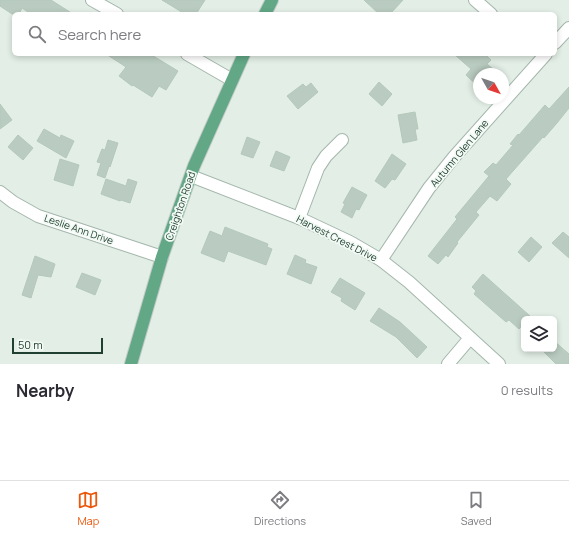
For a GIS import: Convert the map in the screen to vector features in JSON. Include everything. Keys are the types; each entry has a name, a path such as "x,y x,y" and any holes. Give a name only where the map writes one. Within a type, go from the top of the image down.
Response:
{"main road":[{"path":"266,12 272,0"},
{"name":"Creighton Road","path":"131,364 162,257 191,176 243,56"}],"street":[{"path":"92,0 113,12"},
{"path":"475,0 489,12"},
{"path":"557,41 569,28"},
{"path":"190,56 232,80"},
{"name":"Autumn Glen Lane","path":"381,260 429,188 541,56"},
{"path":"299,218 318,168 326,156 342,140"},
{"name":"Harvest Crest Drive","path":"191,176 299,218 350,242 381,260 409,282 499,364"},
{"name":"Leslie Ann Drive","path":"0,192 13,202 38,216 162,257"},
{"path":"448,364 470,338"}],"building":[{"path":"0,0 51,0 70,12 28,12 22,8 20,12 12,12 12,14 0,6"},
{"path":"162,0 205,0 197,12 182,12"},
{"path":"364,0 403,0 392,12 377,12"},
{"path":"109,56 153,56 178,71 166,90 159,86 152,97 133,85 132,86 119,76 126,67"},
{"path":"456,56 487,56 491,60 487,64 492,68 473,68 473,81 466,75 471,69"},
{"path":"379,82 392,94 382,106 369,94"},
{"path":"311,83 318,92 298,109 287,96 303,84 306,87"},
{"path":"569,87 569,108 544,138 543,137 506,179 511,184 497,201 490,196 476,212 479,215 457,242 458,243 448,257 446,255 438,264 428,256 457,219 455,217 489,176 484,172 493,163 496,165 513,145 510,144 518,134 519,135 545,105 549,109"},
{"path":"0,104 12,120 0,129"},
{"path":"415,112 418,129 415,129 417,140 403,143 398,115"},
{"path":"44,129 60,138 61,135 74,141 66,158 37,141"},
{"path":"18,135 33,148 23,160 8,147"},
{"path":"247,137 260,142 253,158 241,154"},
{"path":"108,140 118,143 105,178 97,175 101,163 97,162 102,149 105,150"},
{"path":"276,151 290,157 284,171 270,166"},
{"path":"392,154 406,164 395,180 392,179 385,188 375,181"},
{"path":"60,159 79,165 73,186 54,180"},
{"path":"106,179 126,186 128,179 137,182 130,203 101,194"},
{"path":"352,187 367,195 359,210 356,209 352,218 341,212 345,204 343,203"},
{"path":"225,227 268,244 267,247 272,249 266,265 228,251 224,262 201,253 210,231 222,236"},
{"path":"563,232 569,237 569,258 552,243"},
{"path":"531,237 542,247 529,262 518,252"},
{"path":"295,255 306,260 305,263 317,267 311,284 287,274"},
{"path":"35,256 55,264 51,277 38,275 31,298 22,295"},
{"path":"82,273 101,280 95,295 76,287"},
{"path":"483,274 530,316 521,316 521,327 519,329 509,320 506,322 474,294 476,291 472,287"},
{"path":"340,278 365,293 355,310 341,301 342,298 331,292"},
{"path":"379,308 400,322 427,347 417,358 396,337 370,321"},
{"path":"557,344 569,354 569,364 556,364 544,352 557,352"}]}
